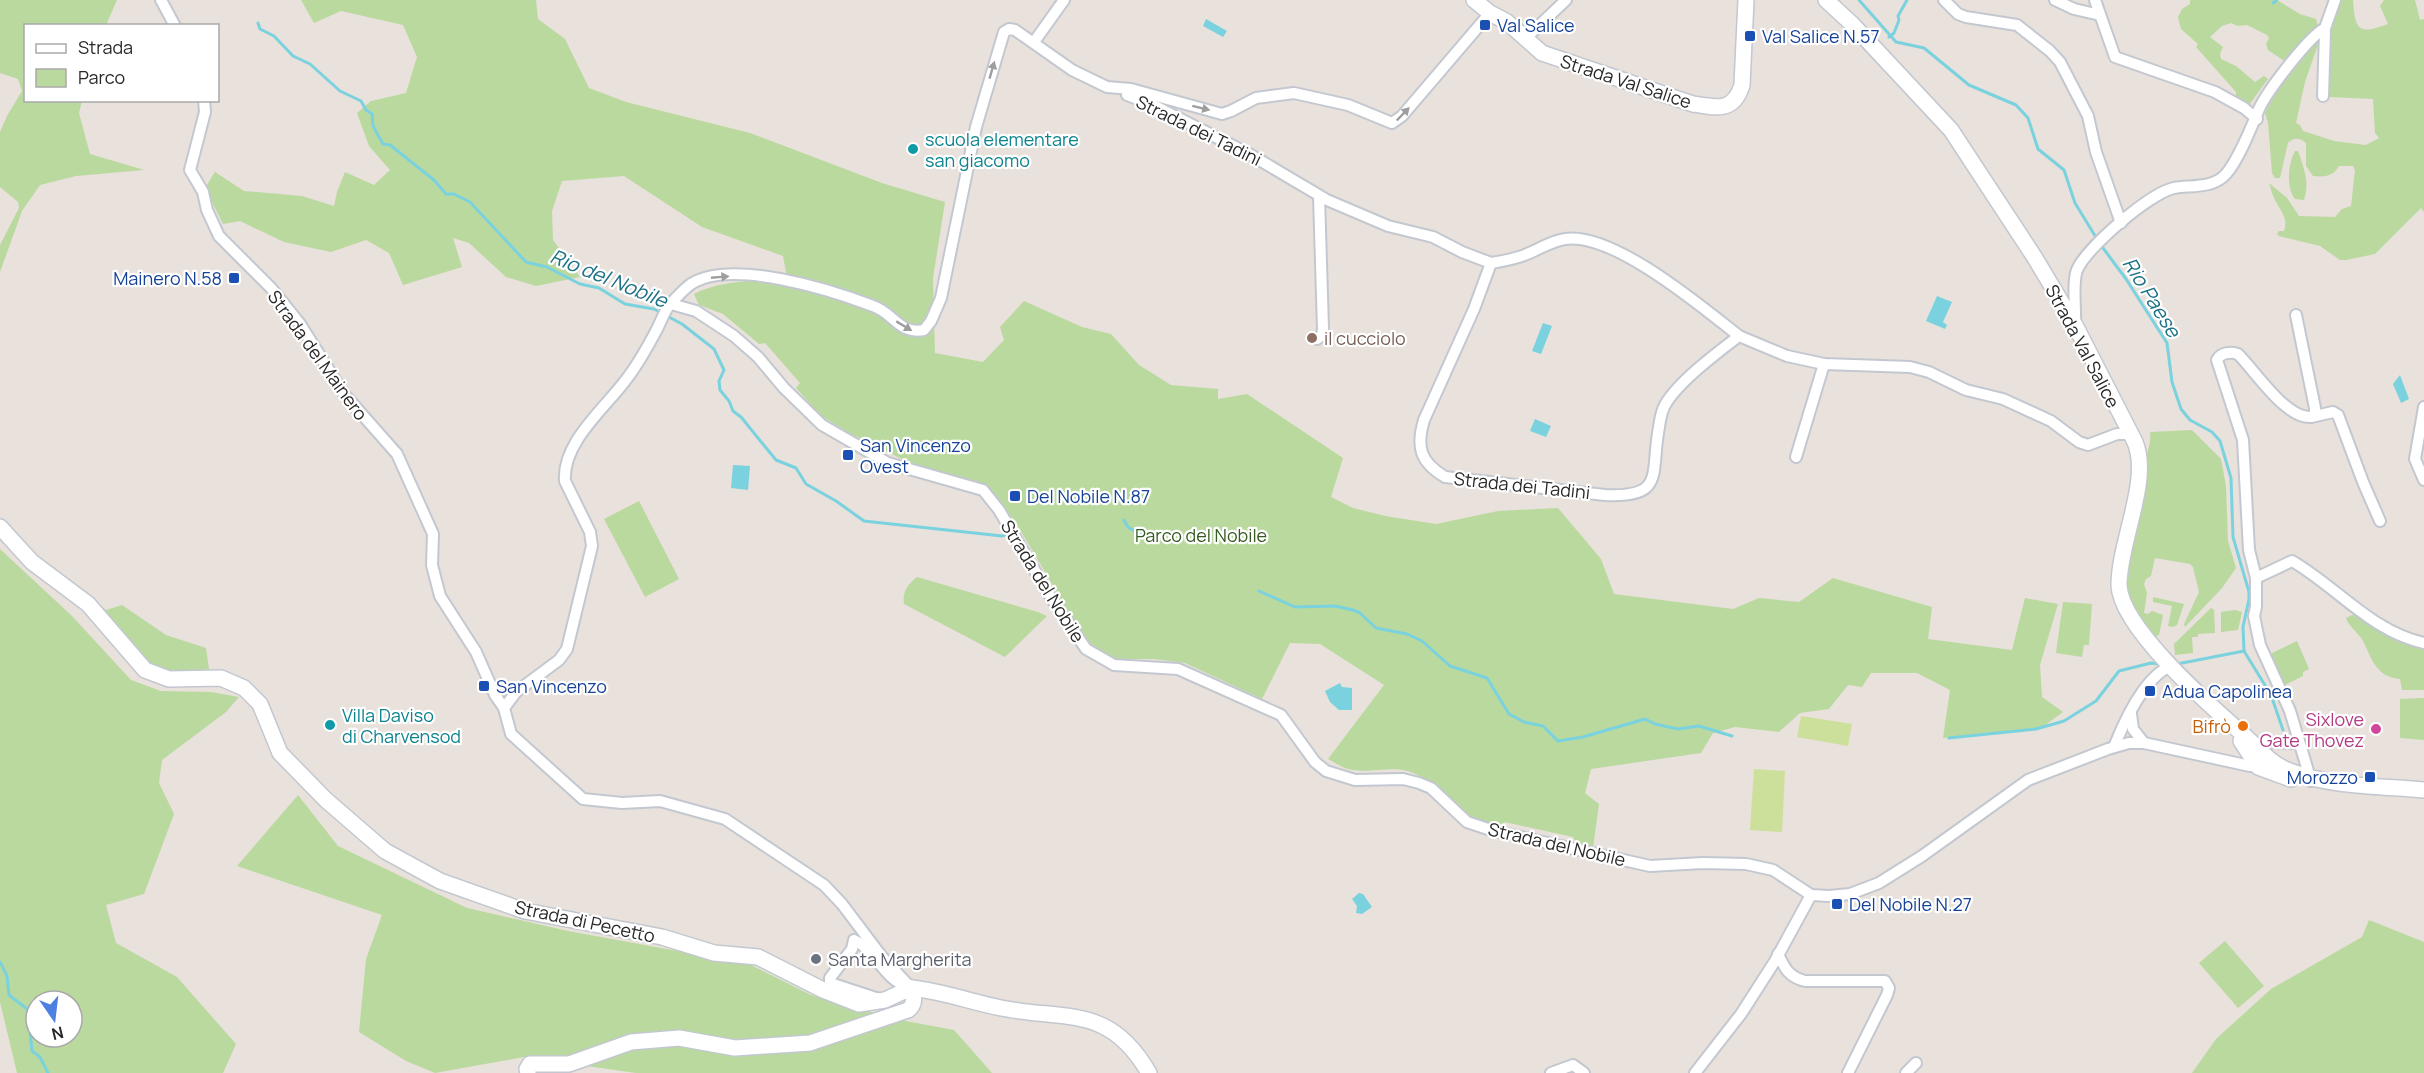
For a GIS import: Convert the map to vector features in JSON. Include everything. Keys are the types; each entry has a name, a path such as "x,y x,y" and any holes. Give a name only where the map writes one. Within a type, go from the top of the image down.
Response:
{"street":[{"path":"161,0 174,24"},
{"path":"1034,42 1064,0"},
{"name":"Strada Val Salice","path":"1474,0 1490,13 1507,22 1542,53 1693,105 1711,107 1727,106 1738,98 1742,85 1746,0"},
{"path":"1525,39 1566,0"},
{"path":"1944,0 1958,14 1966,17 2017,25 2050,51 2060,62 2088,116 2096,152 2121,223"},
{"path":"2055,0 2074,9 2100,15"},
{"path":"2095,0 2115,57 2215,92 2244,108 2257,119"},
{"path":"2323,96 2324,31 2335,0"},
{"name":"Strada Val Salice","path":"1828,1 1950,130 2029,248 2075,325 2130,434 2139,453 2140,463 2121,560 2119,588 2124,604 2135,622 2169,664 2266,764 2283,768 2311,780"},
{"path":"504,708 516,692 559,660 567,650 592,546 590,532 565,481 564,473 568,459 585,428 624,382 645,352 666,311 692,283 713,277 752,275 774,277 843,295 878,308 907,330 914,332 924,330 931,321 941,298 976,127 1004,32 1009,29 1015,30 1072,70 1107,87 1131,89 1222,114 1256,98 1294,93 1348,105 1392,123 1402,116 1490,13"},
{"path":"2075,325 2077,270 2087,253 2121,223 2167,190 2203,185 2226,174 2257,119 2259,109 2277,82 2319,31 2324,31"},
{"name":"Strada dei Tadini","path":"1107,87 1151,104 1251,155 1319,196 1388,226 1433,237 1462,252 1491,263 1420,434 1420,447 1424,459 1431,469 1445,477 1605,495 1624,496 1645,490 1653,482 1658,432 1665,404 1717,352 1739,336"},
{"name":"Strada del Mainero","path":"204,102 205,112 190,170 203,192 207,210 219,236 279,297 300,324 344,394 397,454 434,534 432,565 440,596 476,652 495,695 504,708 512,734 583,799 622,803 660,801 725,819 824,885 842,904 882,957 911,988"},
{"path":"1317,339 1322,335 1323,329 1319,196"},
{"path":"1491,263 1517,257 1564,238 1587,239 1639,263 1739,336 1787,356 1824,364 1910,367 1929,372 1966,390 2003,399 2051,421 2079,442 2088,445 2096,444 2117,434 2130,434"},
{"name":"Strada del Nobile","path":"666,311 696,311 734,336 758,357 784,388 822,425 888,463 982,490 999,510 1070,628 1086,649 1114,665 1178,669 1281,715 1315,762 1326,771 1355,780 1403,779 1419,783 1431,788 1467,822 1494,831 1650,866 1702,863 1746,864 1773,870 1811,895"},
{"path":"2296,315 2315,408 2311,417"},
{"path":"2311,780 2290,711 2260,645 2254,616 2256,579 2249,550 2242,440 2218,357 2231,352 2238,354 2287,409 2298,416 2311,417 2333,412 2338,415 2380,520"},
{"path":"1796,457 1824,364"},
{"path":"2424,406 2415,459 2424,480"},
{"name":"Strada di Pecetto","path":"0,527 32,562 88,604 146,670 169,680 221,678 244,688 260,704 280,753 326,800 385,851 440,880 525,911 662,936 714,953 758,957 823,990 859,1004 885,1000 911,988"},
{"path":"2256,579 2292,561 2374,622 2424,643"},
{"path":"2114,747 2132,710 2149,684 2169,664"},
{"path":"2132,710 2130,721 2133,729 2144,742"},
{"name":"Strada Val Salice","path":"2229,724 2255,747 2266,764"},
{"path":"1695,1073 1741,1014 1811,895 1850,894 1879,883 1922,856 2028,780 2114,747 2144,742 2266,764"},
{"path":"2255,747 2263,742 2299,743"},
{"path":"2311,780 2424,790"},
{"path":"2311,780 2424,798"},
{"path":"885,1000 830,982 830,978 852,949 854,940 862,944 897,983 911,988 929,990 1000,1008 1069,1015 1086,1019 1117,1034 1138,1056 1149,1073"},
{"path":"1778,954 1786,971 1794,979 1885,981 1889,988 1887,995 1848,1073"},
{"path":"528,1073 527,1069 530,1064 569,1064 631,1042 678,1038 735,1048 810,1043 908,1010 914,999 911,988"},
{"path":"1906,1073 1916,1063"},
{"path":"1551,1073 1574,1065 1584,1073"}],"green space":[{"path":"0,0 117,0 106,24 24,24 24,102 82,102 79,113 90,154 144,170 76,176 40,185 22,211 0,272 0,245 19,208 18,202 0,187 0,132 22,91 18,79 0,73"},
{"name":"Parco del Nobile","path":"301,0 536,0 538,19 565,39 589,88 626,102 750,133 882,183 945,202 933,278 935,353 983,362 1004,340 1000,327 1024,301 1082,327 1111,334 1139,365 1171,385 1218,389 1218,399 1247,394 1343,458 1331,497 1353,508 1436,524 1498,511 1558,508 1601,559 1614,594 1733,609 1759,598 1799,602 1833,578 1932,607 1928,639 2012,650 2025,598 2058,604 2040,665 2042,697 2063,712 2041,728 1943,738 1950,690 1917,673 1871,673 1862,687 1848,685 1829,709 1800,713 1779,732 1735,727 1713,733 1701,753 1591,769 1585,793 1599,804 1593,848 1577,845 1573,837 1504,822 1501,827 1480,820 1459,809 1425,779 1408,771 1393,769 1363,771 1345,768 1328,759 1384,685 1320,644 1290,643 1262,699 1185,663 1154,659 1113,659 1098,651 1082,635 1019,528 999,499 982,483 912,464 849,433 820,415 796,388 800,383 765,343 759,344 723,314 699,305 694,294 727,283 753,281 788,283 783,256 702,227 624,176 562,181 552,211 553,240 580,277 536,286 506,277 469,243 453,238 462,267 403,285 389,253 366,240 331,252 284,242 240,221 223,224 205,188 215,172 244,191 302,196 334,206 345,172 374,185 390,170 369,146 357,113 371,101 406,93 417,57 403,25 341,11 314,23"},
{"path":"2190,0 2277,0 2300,14 2316,19 2318,26 2286,62 2268,50 2267,35 2247,25 2238,26 2231,23 2222,26 2210,37 2223,47 2220,54 2221,59 2236,66 2255,82 2264,76 2268,79 2249,105 2236,97 2236,92 2196,47 2198,44 2181,29 2178,17 2182,9 2190,4"},
{"path":"2338,0 2353,0 2355,18 2360,28 2371,29 2388,24 2380,6 2384,0 2415,0 2420,20 2424,19 2424,212 2421,208 2375,254 2346,260 2340,260 2320,246 2277,234 2279,231 2284,231 2285,221 2269,183 2287,198 2299,216 2335,217 2342,209 2351,206 2355,170 2353,166 2339,166 2328,176 2313,176 2306,166 2306,143 2295,139 2288,143 2280,178 2275,178 2272,173 2268,123 2265,113 2283,79 2316,39 2320,39 2305,82 2296,123 2303,131 2334,141 2366,145 2379,138 2375,133 2373,99 2330,97 2327,93 2325,44"},
{"path":"2295,151 2298,151 2306,176 2304,200 2295,199 2290,188 2290,169"},
{"path":"2192,430 2221,459 2226,486 2228,541 2236,568 2222,588 2185,627 2184,624 2199,592 2193,567 2190,564 2155,558 2151,576 2144,584 2147,593 2144,613 2148,614 2152,611 2163,615 2159,635 2154,637 2135,611 2127,594 2125,582 2130,533 2150,432"},
{"path":"639,501 679,579 645,597 604,519"},
{"path":"0,549 72,616 131,680 161,691 211,692 239,697 226,712 162,760 159,783 174,814 144,894 106,905 116,943 177,977 236,1044 223,1073 17,1073 0,1002"},
{"path":"36,559 106,610 122,605 166,635 206,648 209,669 170,673 149,666"},
{"path":"917,577 1047,616 1005,657 904,604 906,589"},
{"path":"2153,597 2184,604 2177,625 2168,626 2172,606 2153,602"},
{"path":"2063,602 2092,604 2089,645 2084,645 2082,657 2056,653"},
{"path":"2211,608 2214,610 2215,633 2198,634 2198,637 2192,637 2193,653 2175,655 2174,644"},
{"path":"2235,610 2242,612 2238,630 2221,632 2221,612"},
{"path":"2358,612 2424,646 2424,690 2402,690 2400,679 2392,678 2380,671 2363,641 2346,618"},
{"path":"2297,641 2309,669 2303,672 2303,676 2283,686 2268,655"},
{"path":"2424,698 2424,740 2400,738 2400,699"},
{"path":"1801,716 1852,724 1848,746 1797,737"},
{"path":"1754,769 1785,771 1782,832 1750,830"},
{"path":"298,795 338,846 467,908 568,931 749,964 811,995 900,1020 954,1030 992,1073 636,1073 524,1057 435,1073 406,1061 359,1032 366,959 382,915 237,866"},
{"path":"2369,920 2424,942 2424,1073 2192,1073 2216,1039 2271,989 2362,937"},
{"path":"2225,941 2264,986 2238,1008 2199,963"}],"water":[{"path":"1206,19 1227,31 1223,37 1203,26"},
{"path":"1937,296 1952,302 1943,322 1947,325 1945,329 1926,321"},
{"path":"1543,323 1552,326 1541,354 1532,351"},
{"path":"2400,375 2409,399 2401,403 2393,384"},
{"path":"1535,419 1551,426 1546,437 1530,431"},
{"path":"733,465 750,466 748,490 731,488"},
{"path":"1340,683 1342,687 1352,688 1352,710 1339,710 1330,702 1325,691"},
{"path":"1359,893 1363,894 1372,907 1362,914 1356,913 1357,906 1352,899"}],"waterway":[{"name":"Rio Paese","path":"1859,0 1896,42 1924,48 1969,85 2016,105 2028,118 2038,149 2064,170 2075,203 2097,239"},
{"path":"1889,37 1894,33 1899,20 1898,16 1907,0"},
{"path":"2273,3 2277,0"},
{"name":"Rio del Nobile","path":"258,23 260,29 274,36 293,56 310,64 340,91 361,101 366,110 372,114 373,126 383,144 390,145 434,180 446,194 454,194 470,202 526,262 547,267 580,284 599,288 625,304 654,309 682,324 714,349 724,370 719,381 720,390 729,401 733,411 741,417 776,460 796,468 806,484 836,501 864,521 1002,536 1017,531"},
{"name":"Rio Paese","path":"2100,244 2126,279 2167,343 2172,382 2181,409 2190,420 2212,432 2220,441 2231,478 2233,537 2249,592 2243,627 2244,651 2271,695 2283,730"},
{"name":"Rio del Nobile","path":"1124,520 1128,527 1149,540"},
{"name":"Rio del Nobile","path":"1259,591 1295,607 1335,606 1353,610 1360,613 1376,628 1407,634 1422,641 1450,666 1487,678 1509,714 1524,722 1543,726 1558,741 1583,737 1645,719 1655,724 1678,729 1699,726 1732,736"},
{"name":"Rio del Nobile","path":"2177,664 2244,651"},
{"name":"Rio del Nobile","path":"1949,738 2036,729 2064,721 2096,701 2119,671 2151,663 2161,664"},
{"path":"0,962 7,976 9,995 31,1012 29,1022 32,1051 40,1057 48,1073"}],"place":[{"name":"Val Salice","path":"1485,25"},
{"name":"Val Salice N.57","path":"1750,36"},
{"name":"scuola elementare san giacomo","path":"913,149"},
{"name":"Mainero N.58","path":"234,278"},
{"name":"il cucciolo","path":"1312,338"},
{"name":"San Vincenzo Ovest","path":"848,455"},
{"name":"Del Nobile N.87","path":"1015,496"},
{"name":"San Vincenzo","path":"484,686"},
{"name":"Adua Capolinea","path":"2150,691"},
{"name":"Villa Daviso di Charvensod","path":"330,725"},
{"name":"Bifrò","path":"2243,726"},
{"name":"Sixlove Gate Thovez","path":"2376,729"},
{"name":"Morozzo","path":"2370,777"},
{"name":"Del Nobile N.27","path":"1837,904"},
{"name":"Santa Margherita","path":"816,959"}]}
